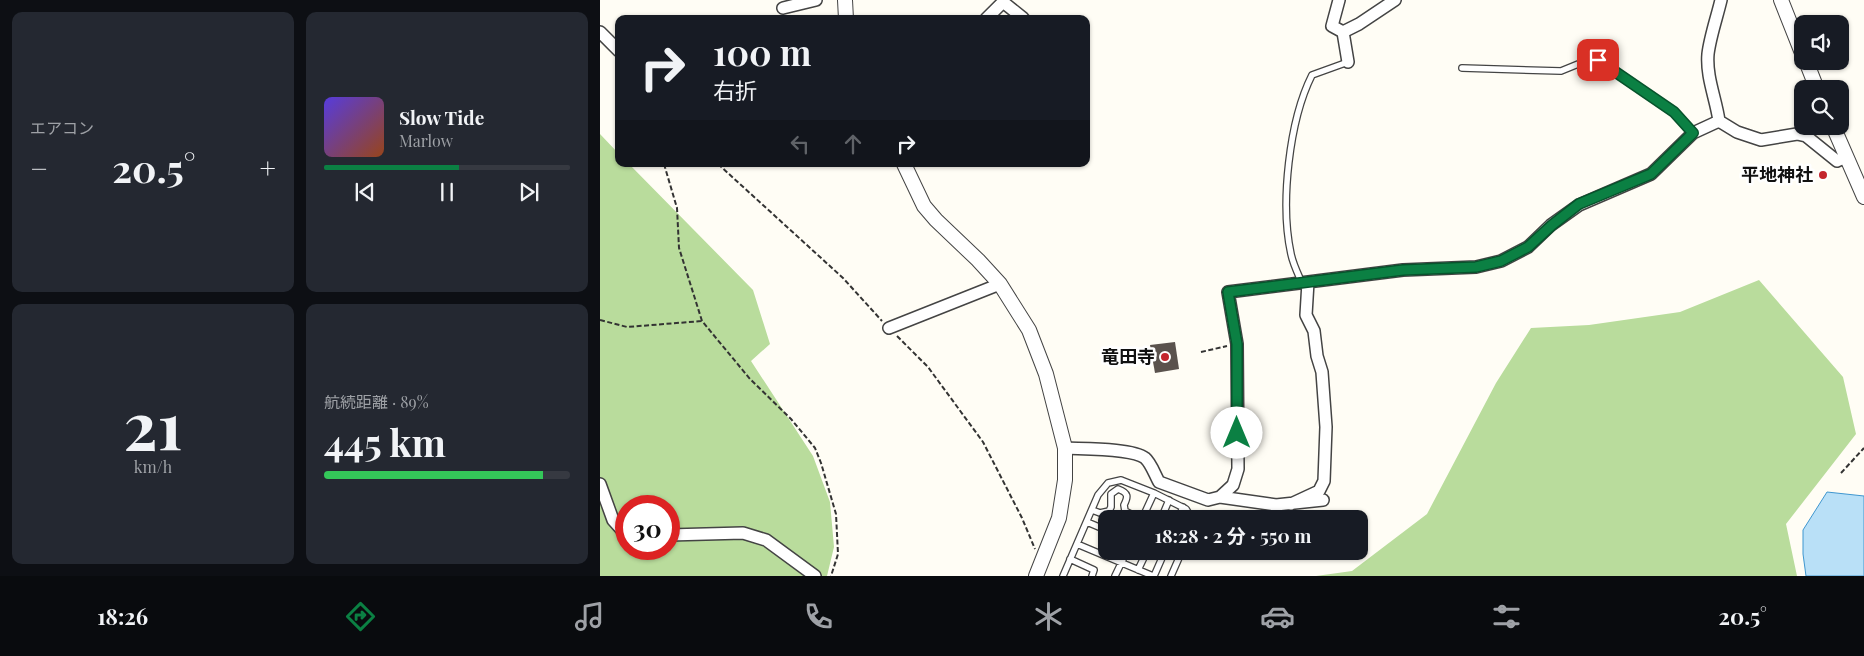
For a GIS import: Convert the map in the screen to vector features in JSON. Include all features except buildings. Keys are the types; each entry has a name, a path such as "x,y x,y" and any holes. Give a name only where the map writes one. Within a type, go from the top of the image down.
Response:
{"street":[{"path":"784,8 816,0"},
{"path":"844,0 846,15"},
{"path":"1339,0 1332,26 1343,32"},
{"path":"1343,32 1395,0"},
{"path":"1721,0 1708,55 1711,89 1719,121 1737,132 1761,140 1797,134 1806,136 1837,161 1846,157"},
{"path":"1781,0 1794,33"},
{"path":"990,15 1003,2 1019,15"},
{"path":"600,32 615,47"},
{"path":"1343,32 1348,62"},
{"path":"1220,498 1233,485 1238,469 1237,344 1228,292 1403,270 1476,267 1501,261 1528,247 1579,204 1651,174 1693,133 1719,121"},
{"path":"1837,135 1864,197"},
{"path":"905,167 924,206 1000,284 1029,330 1046,374 1065,448 1065,480 1059,518 1038,569"},
{"path":"1291,504 1319,491 1324,481 1326,427 1322,372 1316,356 1314,331 1306,316 1305,282"},
{"path":"889,328 1000,284"},
{"path":"1065,448 1137,454 1147,459 1156,487 1208,500 1220,498 1276,505 1323,500"},
{"path":"600,484 615,522"},
{"path":"680,535 743,533 766,540 815,576"}],"lane":[{"path":"1462,68 1561,71 1588,60 1598,60 1674,112 1693,133"},
{"path":"1305,282 1292,256 1288,231 1286,202 1293,142 1305,88 1312,75 1348,62"},
{"path":"1063,576 1103,487 1115,480 1156,487 1169,500 1187,510"},
{"path":"1146,510 1156,487"},
{"path":"1110,510 1111,494 1118,489 1124,491 1128,496 1124,505 1125,510"},
{"path":"1165,510 1169,500"},
{"path":"1092,510 1098,512"},
{"path":"1087,522 1098,527"},
{"path":"1077,544 1154,576 1161,560"},
{"path":"1070,559 1094,570 1092,576"},
{"path":"1115,576 1122,560"},
{"path":"1171,576 1178,560"}],"path":[{"path":"665,167 677,208 679,248 702,321 750,379 791,420 815,448 826,476 836,514 838,554 831,576"},
{"path":"721,167 843,278 928,367 983,442 1019,512 1038,569"},
{"path":"600,320 627,327 702,321"},
{"path":"1201,352 1232,345"},
{"path":"1841,473 1864,448"}],"green space":[{"path":"600,134 615,150 615,167 632,167 753,290 770,344 751,361 813,456 830,502 834,547 827,576 600,576"},
{"path":"1759,280 1843,377 1856,434 1786,524 1797,576 1316,576 1352,571 1427,514 1496,383 1531,328 1589,325 1680,312"}],"water":[{"path":"1827,492 1864,496 1864,576 1806,576 1803,554 1803,530"}],"place":[{"name":"平地神社","path":"1823,175"},
{"name":"竜田寺","path":"1165,357"}],"route":[{"path":"1237,433 1237,344 1228,292 1403,270 1476,267 1501,261 1528,247 1579,204 1651,174 1693,133 1674,112 1598,60"}]}
